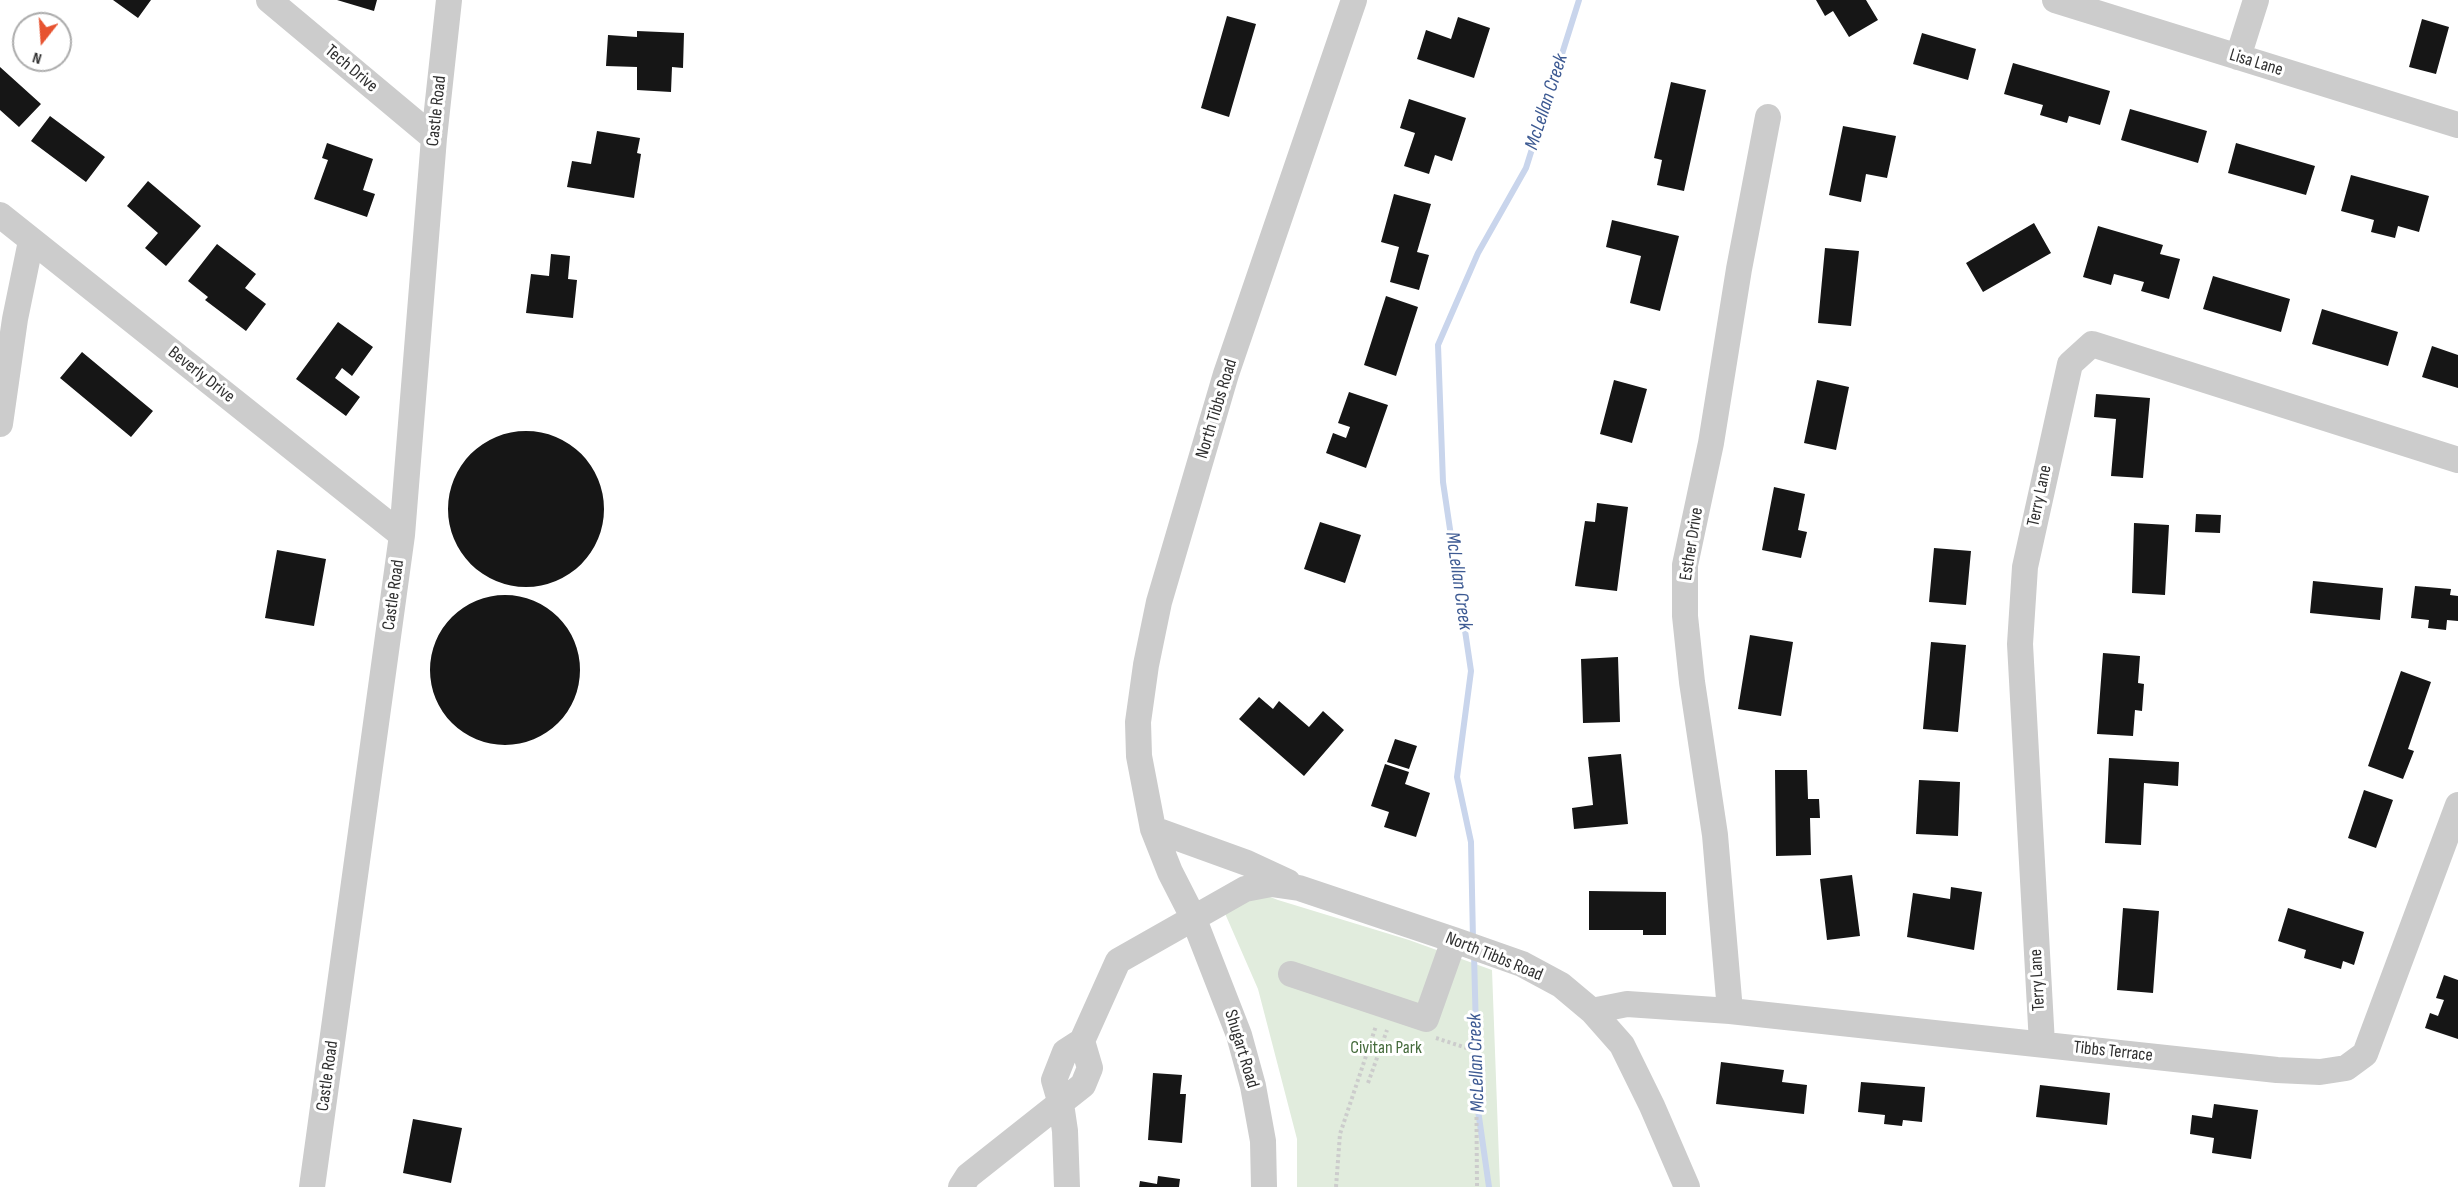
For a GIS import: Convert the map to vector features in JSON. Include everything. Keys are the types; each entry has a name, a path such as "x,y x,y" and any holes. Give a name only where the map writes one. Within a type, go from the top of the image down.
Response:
{"street":[{"name":"Tech Drive","path":"269,0 434,138"},
{"name":"Castle Road","path":"312,1187 402,535 434,138 448,0"},
{"name":"North Tibbs Road","path":"1299,888 1271,884 1245,890 1193,917 1170,872 1153,829 1139,756 1138,722 1146,665 1159,602 1226,374 1354,0"},
{"name":"Lisa Lane","path":"2055,0 2458,125"},
{"path":"2238,57 2256,0"},
{"name":"Esther Drive","path":"1730,1011 1715,835 1686,627 1685,565 1711,442 1739,268 1768,117"},
{"name":"Beverly Drive","path":"0,215 402,535"},
{"path":"0,424 15,319 31,241"},
{"name":"Terry Lane","path":"2042,1044 2020,644 2025,567 2070,364 2092,344 2458,460"},
{"name":"Tibbs Terrace","path":"1592,1011 1627,1004 1730,1011 2277,1070 2320,1072 2346,1068 2365,1054 2458,805"},
{"name":"North Tibbs Road","path":"1153,829 1246,863 1299,888 1522,964 1561,985 1592,1011 1622,1045 1652,1106 1687,1187"},
{"path":"1067,1187 1065,1131 1054,1080 1065,1052 1082,1041 1118,961 1193,917"},
{"name":"Shugart Road","path":"1193,917 1239,1035 1253,1086 1263,1141 1264,1187"},
{"path":"1290,974 1426,1019 1457,941"},
{"path":"961,1187 968,1176 1061,1104"}],"path":[{"path":"1336,1187 1340,1134 1377,1022"},
{"path":"1368,1083 1390,1023"},
{"path":"1433,1037 1476,1051 1477,1187"}],"green space":[{"name":"Civitan Park","path":"1231,882 1278,900 1409,940 1492,970 1500,1187 1297,1187 1297,1139 1258,989 1220,902"}],"building":[{"path":"113,0 151,0 138,18"},
{"path":"337,0 377,0 374,11"},
{"path":"1816,0 1866,0 1878,20 1849,37 1833,11 1825,16"},
{"path":"1227,16 1256,24 1229,117 1201,108"},
{"path":"1458,17 1490,28 1474,78 1417,59 1426,30 1451,39"},
{"path":"2422,19 2449,27 2436,74 2409,67"},
{"path":"637,31 684,33 683,68 672,67 671,92 637,90 637,67 606,66 608,35 637,37"},
{"path":"1922,33 1976,49 1968,80 1913,64"},
{"path":"2013,63 2110,91 2100,125 2069,116 2067,123 2040,115 2043,105 2004,94"},
{"path":"0,67 41,104 19,127 0,110"},
{"path":"1671,82 1706,90 1684,191 1657,185 1662,160 1654,158"},
{"path":"1409,99 1466,118 1452,161 1435,155 1429,174 1404,166 1415,133 1400,128"},
{"path":"2130,109 2207,131 2198,163 2121,140"},
{"path":"50,116 105,157 86,182 31,141"},
{"path":"1843,126 1896,136 1887,178 1866,174 1861,202 1829,195"},
{"path":"597,131 640,138 637,153 641,154 634,198 567,187 572,161 591,164"},
{"path":"327,143 373,159 363,190 375,194 367,217 314,199 328,160 322,158"},
{"path":"2236,143 2315,166 2306,195 2228,173"},
{"path":"2351,175 2429,196 2419,232 2398,226 2395,238 2371,232 2374,220 2341,211"},
{"path":"148,181 201,226 166,266 145,248 158,233 127,206"},
{"path":"1394,194 1431,204 1417,252 1429,255 1419,290 1390,282 1399,247 1381,242"},
{"path":"1612,220 1679,236 1660,311 1630,303 1641,256 1606,247"},
{"path":"2034,223 2051,253 1983,292 1966,263"},
{"path":"2098,226 2163,245 2160,254 2180,259 2169,299 2141,291 2144,282 2114,274 2111,285 2083,277"},
{"path":"217,244 256,274 245,288 266,304 246,331 205,300 208,297 188,281"},
{"path":"1825,248 1859,251 1851,326 1818,323"},
{"path":"551,254 570,256 568,279 577,280 573,318 526,313 531,274 549,276"},
{"path":"2213,276 2290,299 2281,332 2203,309"},
{"path":"1386,296 1418,307 1396,376 1364,365"},
{"path":"2322,309 2398,332 2388,366 2312,344"},
{"path":"338,322 373,347 352,376 342,368 335,378 360,397 346,416 296,379"},
{"path":"2432,346 2458,355 2458,388 2422,377"},
{"path":"82,352 153,411 131,437 60,378"},
{"path":"1614,380 1647,389 1632,443 1600,434"},
{"path":"1817,380 1849,387 1836,450 1804,443"},
{"path":"1349,392 1388,405 1366,468 1326,453 1333,433 1346,438 1350,427 1338,423"},
{"path":"2096,394 2150,398 2143,478 2111,476 2116,419 2094,417"},
{"path":"526,431 541,432 556,437 570,444 581,454 591,465 598,479 603,494 603,524 598,539 591,553 581,564 570,574 556,581 541,586 526,587 511,586 496,581 482,574 471,564 461,553 454,539 449,524 448,509 449,494 454,479 461,465 471,454 482,444 496,437 511,432"},
{"path":"1774,487 1805,494 1798,530 1807,532 1801,558 1762,550"},
{"path":"1597,503 1628,507 1617,591 1575,586 1585,521 1595,522"},
{"path":"2196,514 2221,515 2220,533 2195,532"},
{"path":"1320,522 1361,535 1345,583 1304,569"},
{"path":"2134,523 2169,525 2165,595 2132,593"},
{"path":"1934,548 1971,551 1966,605 1929,602"},
{"path":"277,550 326,559 314,626 265,618"},
{"path":"2313,581 2383,588 2380,620 2310,613"},
{"path":"2415,586 2451,589 2450,595 2458,596 2458,621 2447,620 2446,630 2428,628 2429,620 2411,618"},
{"path":"505,595 534,601 558,617 574,641 580,670 574,699 558,723 534,739 505,745 476,739 452,723 436,699 430,670 436,641 452,617 476,601"},
{"path":"1750,635 1793,642 1781,716 1738,709"},
{"path":"1931,642 1966,645 1958,732 1923,729"},
{"path":"2103,653 2140,656 2138,683 2144,684 2142,711 2135,710 2133,736 2097,734"},
{"path":"1618,657 1620,722 1583,723 1581,659"},
{"path":"2401,671 2431,682 2408,749 2414,751 2403,779 2368,766"},
{"path":"1259,697 1273,709 1279,701 1309,727 1323,711 1344,730 1304,776 1239,719"},
{"path":"1395,739 1417,746 1409,769 1387,762"},
{"path":"1621,754 1628,824 1574,829 1572,808 1593,805 1588,757"},
{"path":"2109,758 2179,762 2178,786 2144,783 2141,845 2105,843"},
{"path":"1385,764 1409,772 1405,784 1430,793 1416,837 1384,827 1389,812 1371,806"},
{"path":"1775,770 1807,770 1808,799 1819,799 1820,818 1810,818 1811,855 1776,856"},
{"path":"1919,780 1960,782 1958,836 1916,834"},
{"path":"2364,790 2393,800 2376,848 2348,838"},
{"path":"1852,875 1860,936 1827,940 1820,879"},
{"path":"1951,887 1982,892 1974,950 1907,937 1913,893 1950,899"},
{"path":"1589,891 1666,892 1666,935 1643,935 1643,930 1589,930"},
{"path":"2123,908 2159,911 2153,993 2117,990"},
{"path":"2288,908 2364,932 2354,965 2343,961 2341,969 2304,958 2306,950 2278,941"},
{"path":"2444,975 2458,980 2458,1039 2425,1028 2430,1013 2438,1016 2444,1000 2436,998"},
{"path":"1721,1062 1784,1070 1782,1082 1807,1085 1804,1114 1716,1104"},
{"path":"1153,1073 1182,1075 1180,1094 1186,1094 1182,1143 1148,1140"},
{"path":"1861,1082 1925,1087 1922,1122 1903,1120 1902,1126 1884,1124 1885,1115 1858,1112"},
{"path":"2040,1085 2110,1093 2107,1125 2036,1117"},
{"path":"2214,1104 2258,1110 2251,1159 2212,1153 2214,1138 2190,1134 2192,1115 2212,1118"},
{"path":"413,1119 462,1128 451,1183 403,1173"},
{"path":"1158,1176 1180,1179 1179,1187 1139,1187 1140,1181 1157,1184"}],"waterway":[{"name":"McLellan Creek","path":"1473,940 1471,842 1457,777 1471,671 1443,482 1438,345 1478,253 1526,168 1579,0"},
{"name":"McLellan Creek","path":"1474,954 1478,1110 1489,1187"}]}
